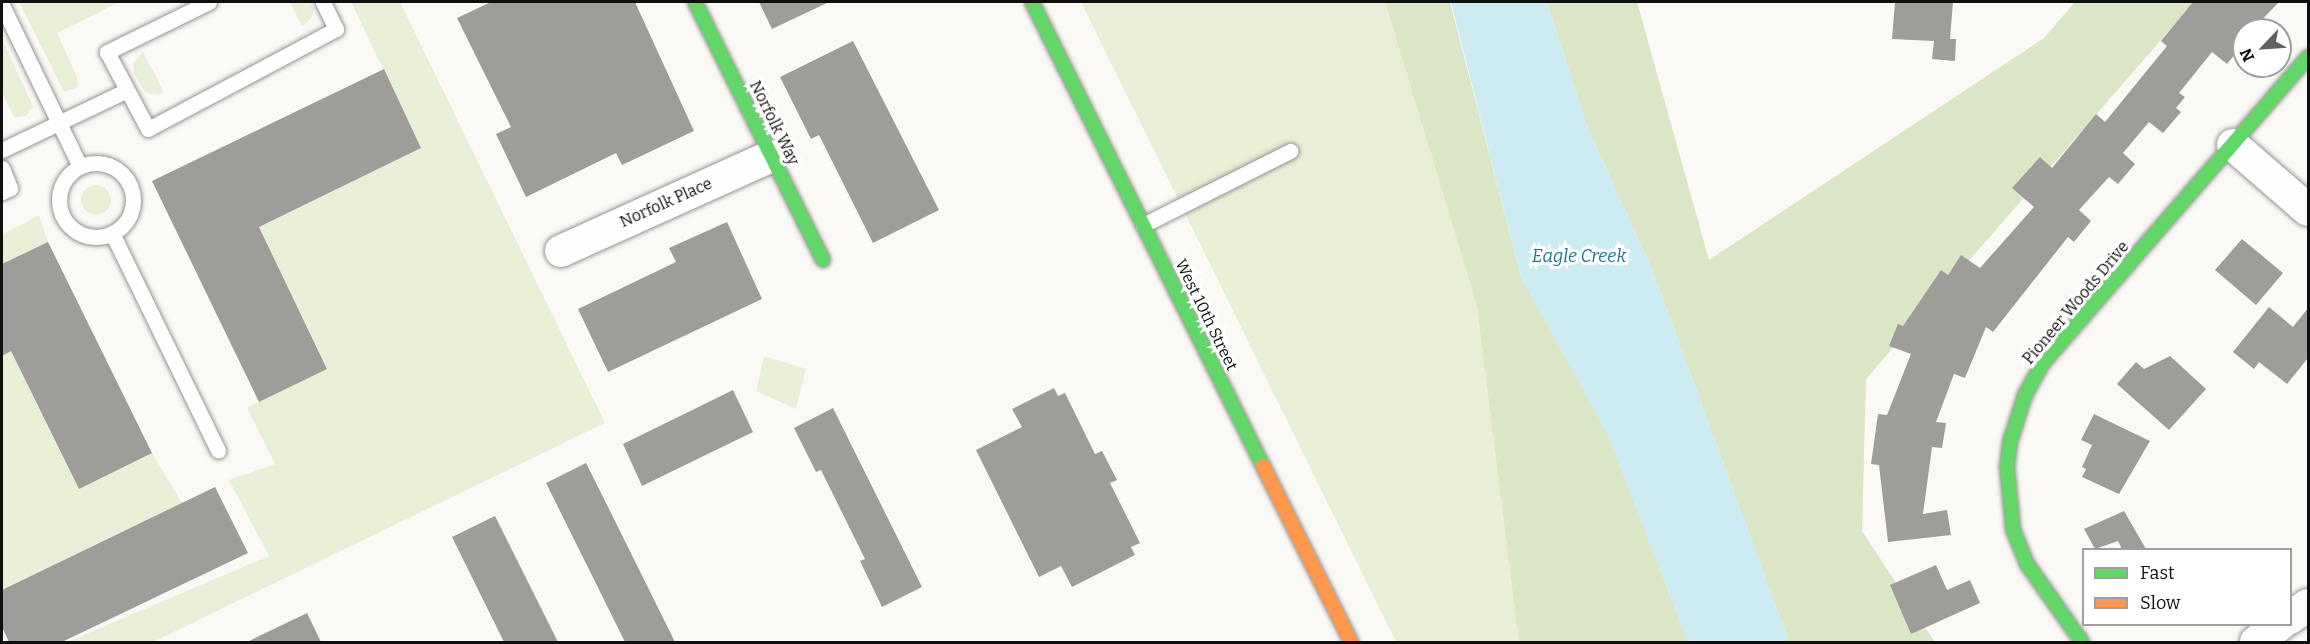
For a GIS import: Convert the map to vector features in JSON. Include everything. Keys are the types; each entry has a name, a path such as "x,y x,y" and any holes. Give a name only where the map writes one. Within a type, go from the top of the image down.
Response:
{"street":[{"name":"Norfolk Way","path":"695,2 823,260"},
{"name":"West 10th Street","path":"1032,2 1351,642"},
{"name":"Pioneer Woods Drive","path":"2082,642 2027,564 2013,529 2007,479 2017,418 2043,363 2308,57"},
{"path":"2233,145 2308,210"},
{"name":"Norfolk Place","path":"561,251 771,156"},
{"path":"2292,617 2308,605"},
{"path":"2256,642 2278,626"}],"lane":[{"path":"209,2 107,52 124,91 148,129 336,29 323,2"},
{"path":"2,5 80,166"},
{"path":"2,150 124,91"},
{"path":"1143,225 1290,151"},
{"path":"104,163 116,168 131,187 132,210 127,221 112,233 85,236 66,223 60,211 61,186 80,166 104,163"},
{"path":"2,168 10,188 2,192"},
{"path":"112,233 218,450"}],"green space":[{"path":"19,2 120,2 57,33 77,77 78,87 64,92"},
{"path":"290,2 311,2 314,10 310,20 302,26"},
{"path":"351,2 400,2 605,423 153,642 67,642 269,556 229,480 275,464 247,408 327,368 259,227 421,148"},
{"path":"1081,2 1385,2 1477,306 1519,642 1396,642"},
{"path":"1385,2 1450,2 1521,277 1608,434 1688,642 1519,642 1477,306"},
{"path":"1547,2 1637,2 1709,260 2044,38 2075,2 2194,2 1866,379 1862,531 1935,642 1789,642 1653,272 1586,124"},
{"path":"2,39 33,106 26,116 14,117 2,92"},
{"path":"143,52 164,92 159,95 145,92 134,74 133,63"},
{"path":"96,185 107,189 111,200 107,211 96,215 85,211 81,200 85,189"},
{"path":"39,215 48,242 2,264 2,235"},
{"path":"11,351 79,489 152,453 182,503 2,590 2,356"},
{"path":"764,356 806,369 796,409 756,391"}],"water":[{"name":"Eagle Creek","path":"1451,2 1547,2 1586,124 1653,272 1789,642 1688,642 1608,435 1521,277"}],"building":[{"path":"491,2 635,2 694,131 622,165 616,153 526,197 496,134 511,127 457,18"},
{"path":"759,2 829,2 772,29"},
{"path":"1895,2 1953,2 1950,39 1956,39 1955,61 1932,59 1934,41 1892,39"},
{"path":"2193,2 2279,2 2264,18 2232,18 2232,58 2227,64 2212,52 2179,93 2185,97 2176,108 2181,112 2163,133 2149,122 2123,153 2135,164 2118,184 2109,177 2079,210 2091,221 2074,242 2068,237 1993,332 1986,327 1965,378 1954,374 1936,422 1946,423 1942,448 1932,447 1923,514 1947,510 1951,535 1888,542 1879,465 1871,464 1878,414 1887,415 1911,354 1889,346 1898,324 1903,326 1941,270 1948,275 1961,255 1980,268 2034,207 2012,188 2040,157 2052,168 2096,114 2105,122 2167,46 2161,41"},
{"path":"853,41 939,210 873,243 819,135 811,139 780,77"},
{"path":"384,69 421,148 259,227 327,369 259,402 152,181"},
{"path":"727,222 762,299 608,372 578,309 676,262 669,248"},
{"path":"2242,239 2283,273 2256,305 2215,270"},
{"path":"48,242 152,453 79,489 11,351 2,356 2,264"},
{"path":"2269,307 2293,327 2308,308 2308,358 2287,384 2259,362 2254,369 2233,352"},
{"path":"2170,356 2206,389 2169,430 2117,384 2136,362 2144,369"},
{"path":"1054,388 1058,396 1065,393 1095,454 1102,451 1117,480 1110,483 1140,543 1131,547 1135,555 1072,587 1061,566 1039,577 976,450 1022,427 1012,409"},
{"path":"733,390 753,432 642,486 623,444"},
{"path":"833,408 922,587 882,607 860,561 865,559 821,470 816,472 794,428"},
{"path":"2094,414 2150,441 2119,494 2082,477 2086,469 2082,467 2092,445 2081,440"},
{"path":"586,463 675,642 625,642 546,483"},
{"path":"215,487 248,553 62,642 9,642 2,627 2,590"},
{"path":"2124,511 2145,548 2122,548 2118,541 2094,548 2084,529"},
{"path":"495,516 558,642 504,642 452,537"},
{"path":"1936,565 1947,590 1970,580 1980,603 1911,634 1890,585"},
{"path":"307,613 321,642 247,642"}],"traffic: fast":[{"path":"695,2 823,260"},
{"path":"1032,2 1263,466"},
{"path":"2082,642 2027,564 2013,529 2007,467 2010,442 2025,395 2043,363 2308,57"}],"traffic: slow":[{"path":"1263,466 1351,642"}]}
